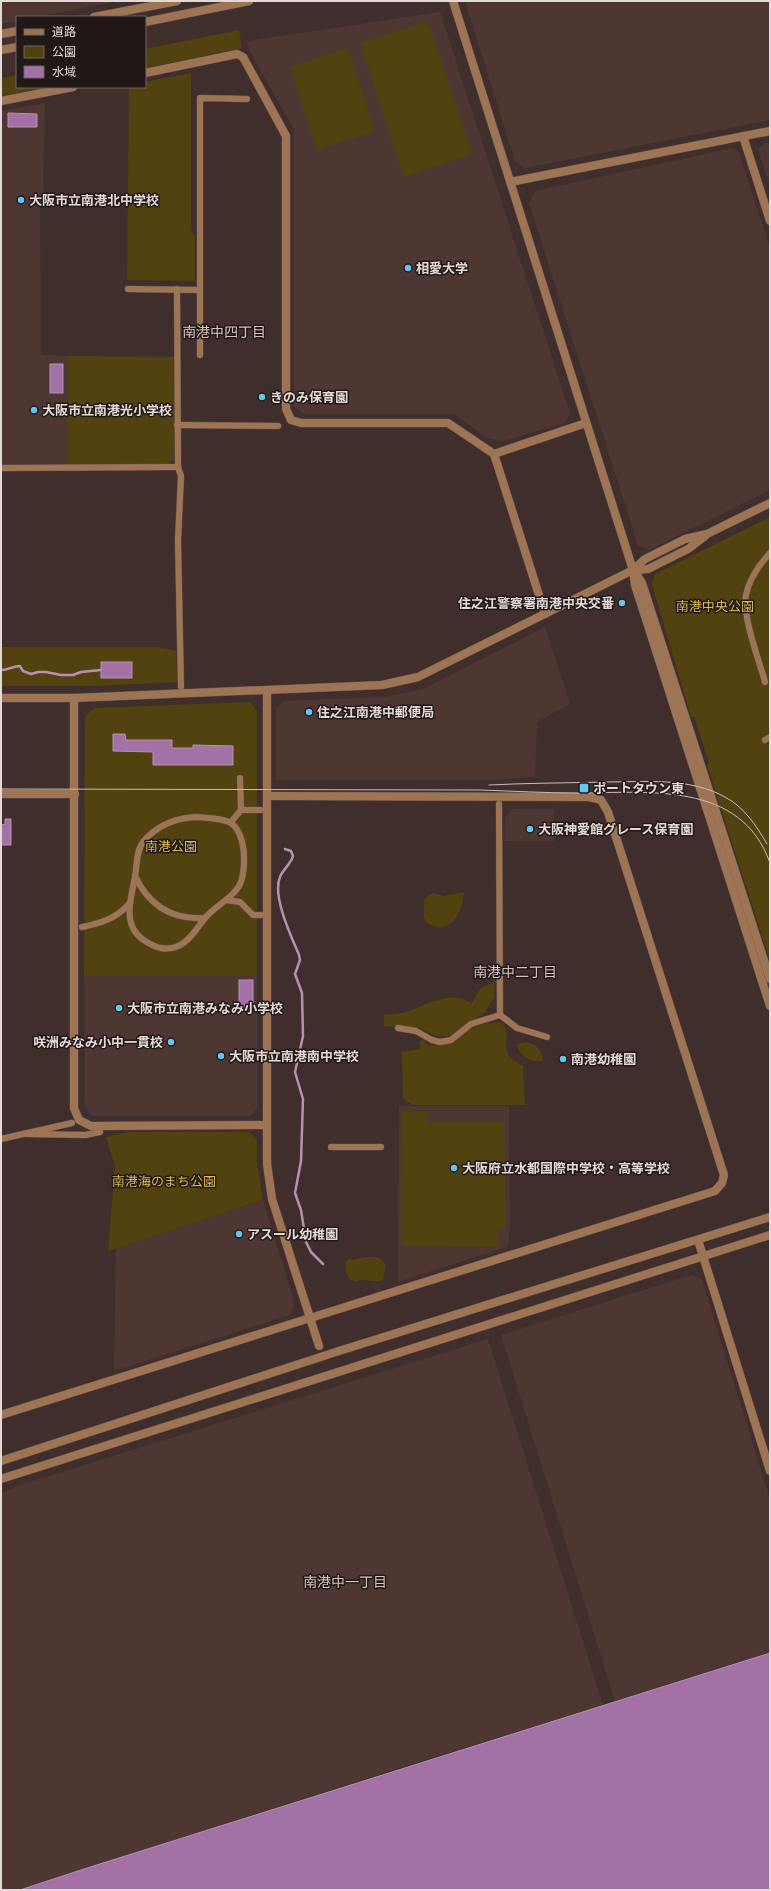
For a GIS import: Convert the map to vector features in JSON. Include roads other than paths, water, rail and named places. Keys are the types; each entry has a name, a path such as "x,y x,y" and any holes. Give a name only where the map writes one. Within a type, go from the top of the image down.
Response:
{"street":[{"path":"99,16 177,1"},
{"path":"146,22 249,1"},
{"path":"453,1 633,570 635,585 770,1006"},
{"path":"1,34 16,31"},
{"path":"1,50 16,47"},
{"path":"146,73 237,54 243,57 286,136 286,409 291,420 301,423 448,423 494,454 545,614"},
{"path":"1,101 68,88"},
{"path":"200,355 200,98 247,99"},
{"path":"510,182 770,130"},
{"path":"743,136 770,220"},
{"path":"128,289 199,290"},
{"path":"177,289 177,425 178,467 181,476 178,541 181,687"},
{"path":"494,454 586,423"},
{"path":"177,425 278,426"},
{"path":"1,468 178,467"},
{"path":"1,698 74,698 382,686 418,677 633,570 648,569 688,549 707,534 770,503"},
{"path":"765,682 747,615 746,596 750,581 759,565 770,553"},
{"path":"633,570 642,583 770,979"},
{"path":"267,690 267,1164 272,1199 319,1346"},
{"path":"74,698 74,1108 79,1120 91,1126 266,1125"},
{"path":"231,822 241,810 240,778"},
{"path":"1,794 75,794"},
{"path":"1,1415 715,1191 722,1183 724,1175 608,812 601,800 589,797 267,796"},
{"path":"499,804 500,1015"},
{"path":"241,810 261,810"},
{"path":"182,818 213,818 231,822 238,832 243,845 245,863 238,888 205,918 198,930 187,942 174,948 162,948 143,940 137,935 131,926 130,903 135,876 138,855 143,842 165,823 182,818"},
{"path":"135,876 142,891 150,900 165,910 190,919 205,918"},
{"path":"238,888 240,902 253,915 261,915"},
{"path":"226,900 240,902"},
{"path":"82,927 111,919 122,912 130,903"},
{"path":"398,1028 416,1030 432,1040 440,1042 451,1040 471,1024 500,1015"},
{"path":"500,1015 517,1028 547,1037"},
{"path":"1,1139 28,1134 72,1122"},
{"path":"28,1134 85,1135 100,1132"},
{"path":"331,1147 381,1147"},
{"path":"1,1461 342,1350 770,1217"},
{"path":"1,1479 770,1235"},
{"path":"698,1240 770,1472"}],"water":[{"path":"8,113 37,114 37,127 8,127"},
{"path":"50,364 63,364 63,393 50,393"},
{"path":"101,662 132,662 132,678 101,678"},
{"path":"113,734 125,734 126,740 172,740 172,748 193,748 193,745 233,746 233,765 153,765 153,752 113,751"},
{"path":"5,819 11,819 11,845 1,845 1,825 5,824"},
{"path":"239,980 253,980 253,1010 239,1010"},
{"path":"770,1653 770,1890 20,1890 84,1869"}],"waterway":[{"path":"1,670 20,666 23,671 31,674 46,672 61,675 73,675 81,672 101,670"},
{"path":"285,849 291,851 293,856 291,862 280,877 278,895 280,905 299,955 300,960 295,974 302,993 303,1036 295,1072 303,1099 301,1161 295,1193 301,1210 306,1242 311,1252 323,1264"}],"tram line":[{"path":"489,785 651,781 681,783 697,786 732,801 744,811 754,823 767,844"},
{"path":"1,789 480,790 565,793 661,793 689,797 715,804 737,817 756,836 770,863"}],"place":[{"name":"大阪市立南港北中学校","path":"21,200"},
{"name":"相愛大学","path":"408,268"},
{"name":"きのみ保育園","path":"262,397"},
{"name":"大阪市立南港光小学校","path":"34,410"},
{"name":"住之江警察署南港中央交番","path":"622,603"},
{"name":"住之江南港中郵便局","path":"309,712"},
{"name":"ポートタウン東","path":"584,788"},
{"name":"大阪神愛館グレース保育園","path":"530,829"},
{"name":"大阪市立南港みなみ小学校","path":"119,1008"},
{"name":"咲洲みなみ小中一貫校","path":"171,1042"},
{"name":"大阪市立南港南中学校","path":"221,1056"},
{"name":"南港幼稚園","path":"563,1059"},
{"name":"大阪府立水都国際中学校・高等学校","path":"454,1168"},
{"name":"アスール幼稚園","path":"239,1234"}],"district":[{"name":"南港中四丁目","path":"224,332"},
{"name":"南港中二丁目","path":"515,972"},
{"name":"南港中一丁目","path":"345,1582"}],"park label":[{"name":"南港中央公園","path":"715,606"},
{"name":"南港公園","path":"171,846"},
{"name":"南港海のまち公園","path":"164,1181"}]}
